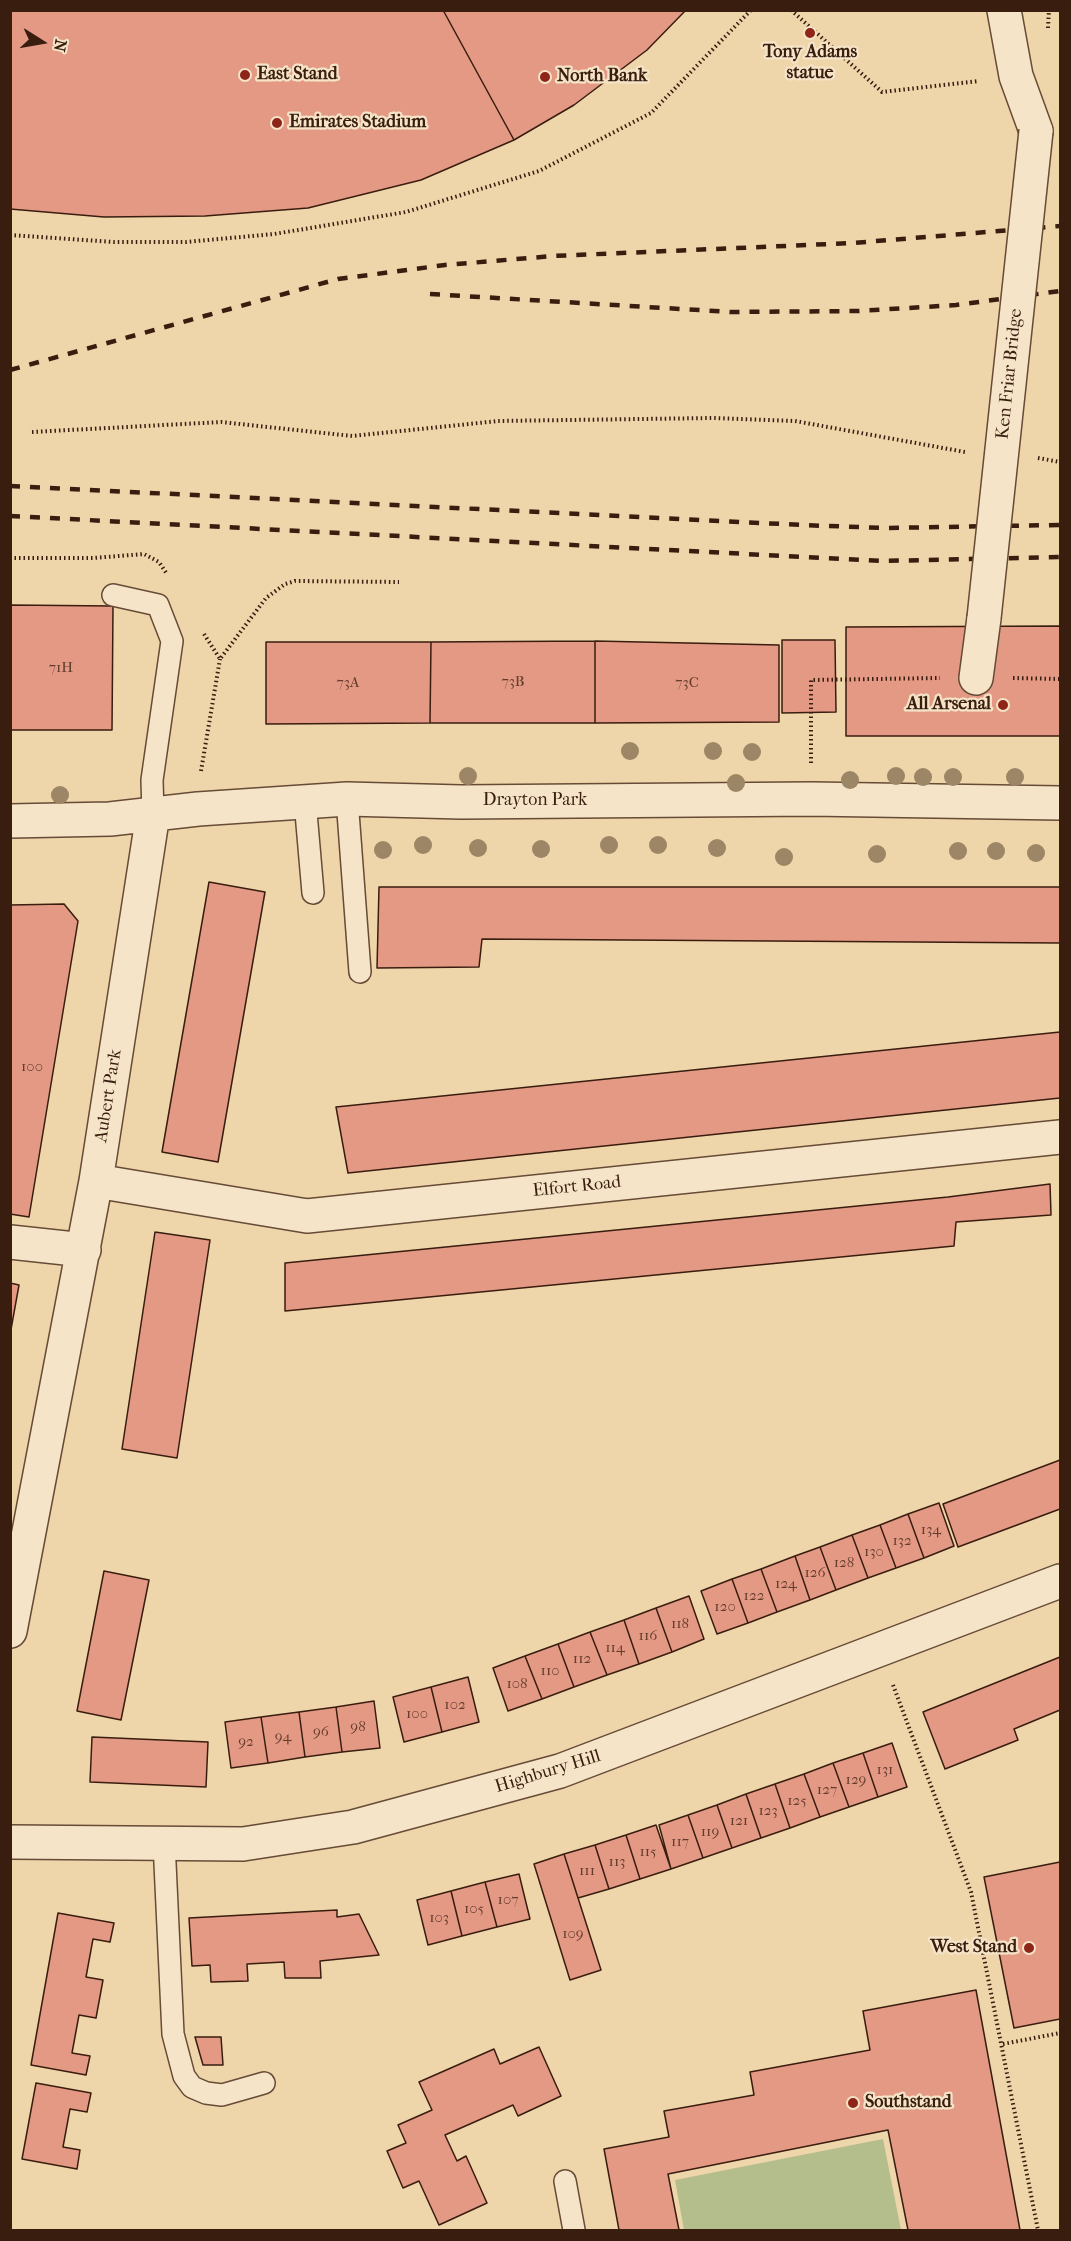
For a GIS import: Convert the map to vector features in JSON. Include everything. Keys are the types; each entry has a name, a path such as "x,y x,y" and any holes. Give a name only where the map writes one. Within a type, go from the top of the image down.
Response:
{"street":[{"name":"Ken Friar Bridge","path":"976,678 1036,131 1016,76 1004,10"},
{"name":"Drayton Park","path":"10,821 110,819 347,799 461,802 811,799 1060,803"},
{"name":"Aubert Park","path":"10,1631 84,1250 153,814"},
{"name":"Elfort Road","path":"96,1180 307,1216 1060,1137"},
{"path":"10,1242 84,1250"},
{"name":"Highbury Hill","path":"10,1842 243,1844 353,1827 560,1772 1060,1581"}],"lane":[{"name":"Aubert Park","path":"113,595 158,605 172,641 152,780 153,814"},
{"path":"347,799 360,972"},
{"path":"306,801 313,893"},
{"path":"164,1842 173,2034 184,2076 192,2087 206,2094 222,2095 264,2083"},
{"path":"565,2181 574,2230"}],"path":[{"path":"10,236 114,242 186,242 274,234 406,212 429,205 539,171 651,113 750,10"},
{"path":"790,10 882,92 970,82"},
{"path":"32,432 221,422 352,436 498,421 714,418 795,421 877,435"},
{"path":"10,558 93,558 144,554 159,561 171,579"},
{"path":"203,747 220,659 266,598 285,584 295,581 399,582"},
{"path":"202,629 220,659"},
{"path":"811,799 811,680 1060,679"},
{"path":"880,1651 971,1892 1003,2044 1038,2230"},
{"path":"1003,2044 1060,2033"}],"green space":[{"path":"883,2139 901,2230 684,2230 675,2180"}],"building":[{"name":"Emirates Stadium","path":"10,10 443,10 514,140 421,180 308,208 205,216 104,217 10,209"},
{"name":"North Bank","path":"443,10 686,10 647,50 574,105 514,140"},
{"path":"10,605 113,606 112,730 10,730"},
{"path":"1060,626 1060,736 846,736 846,627"},
{"path":"782,640 835,640 836,712 782,713"},
{"path":"595,641 595,723 430,723 431,642"},
{"path":"595,641 779,645 779,722 595,723"},
{"path":"266,642 431,642 430,723 266,724"},
{"path":"209,882 265,892 218,1162 162,1152"},
{"path":"379,887 1060,887 1060,943 482,939 479,967 377,968"},
{"path":"64,904 78,921 29,1217 10,1214 10,905"},
{"path":"1060,1032 1060,1098 348,1173 336,1107"},
{"path":"1050,1184 1051,1215 956,1222 954,1246 285,1311 285,1263 948,1197"},
{"path":"155,1232 210,1240 177,1458 122,1449"},
{"path":"10,1283 19,1285 10,1335"},
{"path":"1060,1460 1060,1509 958,1547 943,1504"},
{"path":"939,1503 954,1546 924,1558 908,1514"},
{"path":"908,1514 924,1558 896,1568 880,1525"},
{"path":"880,1525 896,1568 868,1578 852,1535"},
{"path":"852,1535 868,1578 836,1590 820,1547"},
{"path":"820,1547 836,1590 810,1600 795,1556"},
{"path":"795,1556 810,1600 777,1612 761,1569"},
{"path":"761,1569 777,1612 748,1623 732,1579"},
{"path":"104,1571 149,1580 121,1720 77,1711"},
{"path":"732,1579 748,1623 717,1634 701,1591"},
{"path":"689,1596 704,1639 672,1652 656,1608"},
{"path":"656,1608 672,1652 639,1664 624,1620"},
{"path":"624,1620 639,1664 607,1675 590,1632"},
{"path":"590,1632 607,1675 574,1687 558,1644"},
{"path":"558,1644 574,1687 542,1699 525,1656"},
{"path":"525,1656 542,1699 508,1711 493,1668"},
{"path":"1060,1657 1060,1710 1014,1729 1018,1740 945,1769 923,1712"},
{"path":"468,1677 479,1722 442,1732 431,1687"},
{"path":"431,1687 442,1732 404,1742 393,1697"},
{"path":"374,1701 380,1748 342,1752 336,1707"},
{"path":"336,1707 342,1752 305,1757 299,1712"},
{"path":"299,1712 305,1757 268,1763 261,1717"},
{"path":"261,1717 268,1763 231,1768 225,1722"},
{"path":"92,1737 208,1742 206,1787 90,1782"},
{"path":"892,1743 907,1787 878,1797 863,1753"},
{"path":"863,1753 878,1797 849,1807 833,1763"},
{"path":"833,1763 849,1807 820,1817 804,1774"},
{"path":"804,1774 820,1817 790,1828 775,1784"},
{"path":"775,1784 790,1828 761,1838 746,1794"},
{"path":"746,1794 761,1838 732,1848 717,1805"},
{"path":"717,1805 732,1848 703,1858 688,1815"},
{"path":"688,1815 703,1858 671,1869 659,1825"},
{"path":"656,1825 671,1869 640,1879 626,1835"},
{"path":"626,1835 640,1879 609,1889 595,1845"},
{"path":"595,1845 609,1889 578,1898 564,1854"},
{"path":"564,1854 601,1970 570,1980 534,1864"},
{"name":"West Stand","path":"1060,1862 1060,2019 1014,2028 984,1877"},
{"path":"519,1874 530,1919 497,1927 485,1882"},
{"path":"485,1882 497,1927 462,1936 451,1891"},
{"path":"451,1891 462,1936 428,1945 417,1900"},
{"path":"337,1910 337,1917 359,1914 379,1955 320,1961 321,1978 285,1978 284,1962 247,1964 248,1981 211,1982 210,1965 192,1966 189,1918"},
{"path":"58,1913 114,1923 110,1942 93,1939 86,1977 103,1980 96,2018 79,2015 72,2053 90,2056 86,2075 31,2065"},
{"name":"Southstand","path":"976,1990 1020,2230 908,2230 888,2130 668,2174 679,2230 619,2230 604,2149 669,2137 664,2111 754,2095 750,2072 870,2050 863,2011"},
{"path":"195,2037 221,2037 223,2065 203,2065"},
{"path":"539,2047 561,2096 518,2116 513,2105 445,2135 457,2161 466,2156 487,2203 439,2225 419,2181 403,2188 387,2151 406,2143 398,2125 432,2110 419,2082 494,2049 500,2064"},
{"path":"36,2083 91,2093 87,2112 70,2109 63,2147 80,2150 77,2169 22,2159"}],"railway":[{"path":"10,370 338,279 445,265 553,256 853,243 1060,226"},
{"path":"430,294 731,312 859,311 956,305 1060,291"},
{"path":"10,486 802,525 883,528 1060,525"},
{"path":"10,516 882,561 1060,557"}],"place":[{"name":"Tony Adams statue","path":"810,33"},
{"name":"East Stand","path":"245,75"},
{"name":"North Bank","path":"545,77"},
{"name":"Emirates Stadium","path":"277,123"},
{"name":"All Arsenal","path":"1003,705"},
{"name":"West Stand","path":"1029,1948"},
{"name":"Southstand","path":"853,2103"}]}
